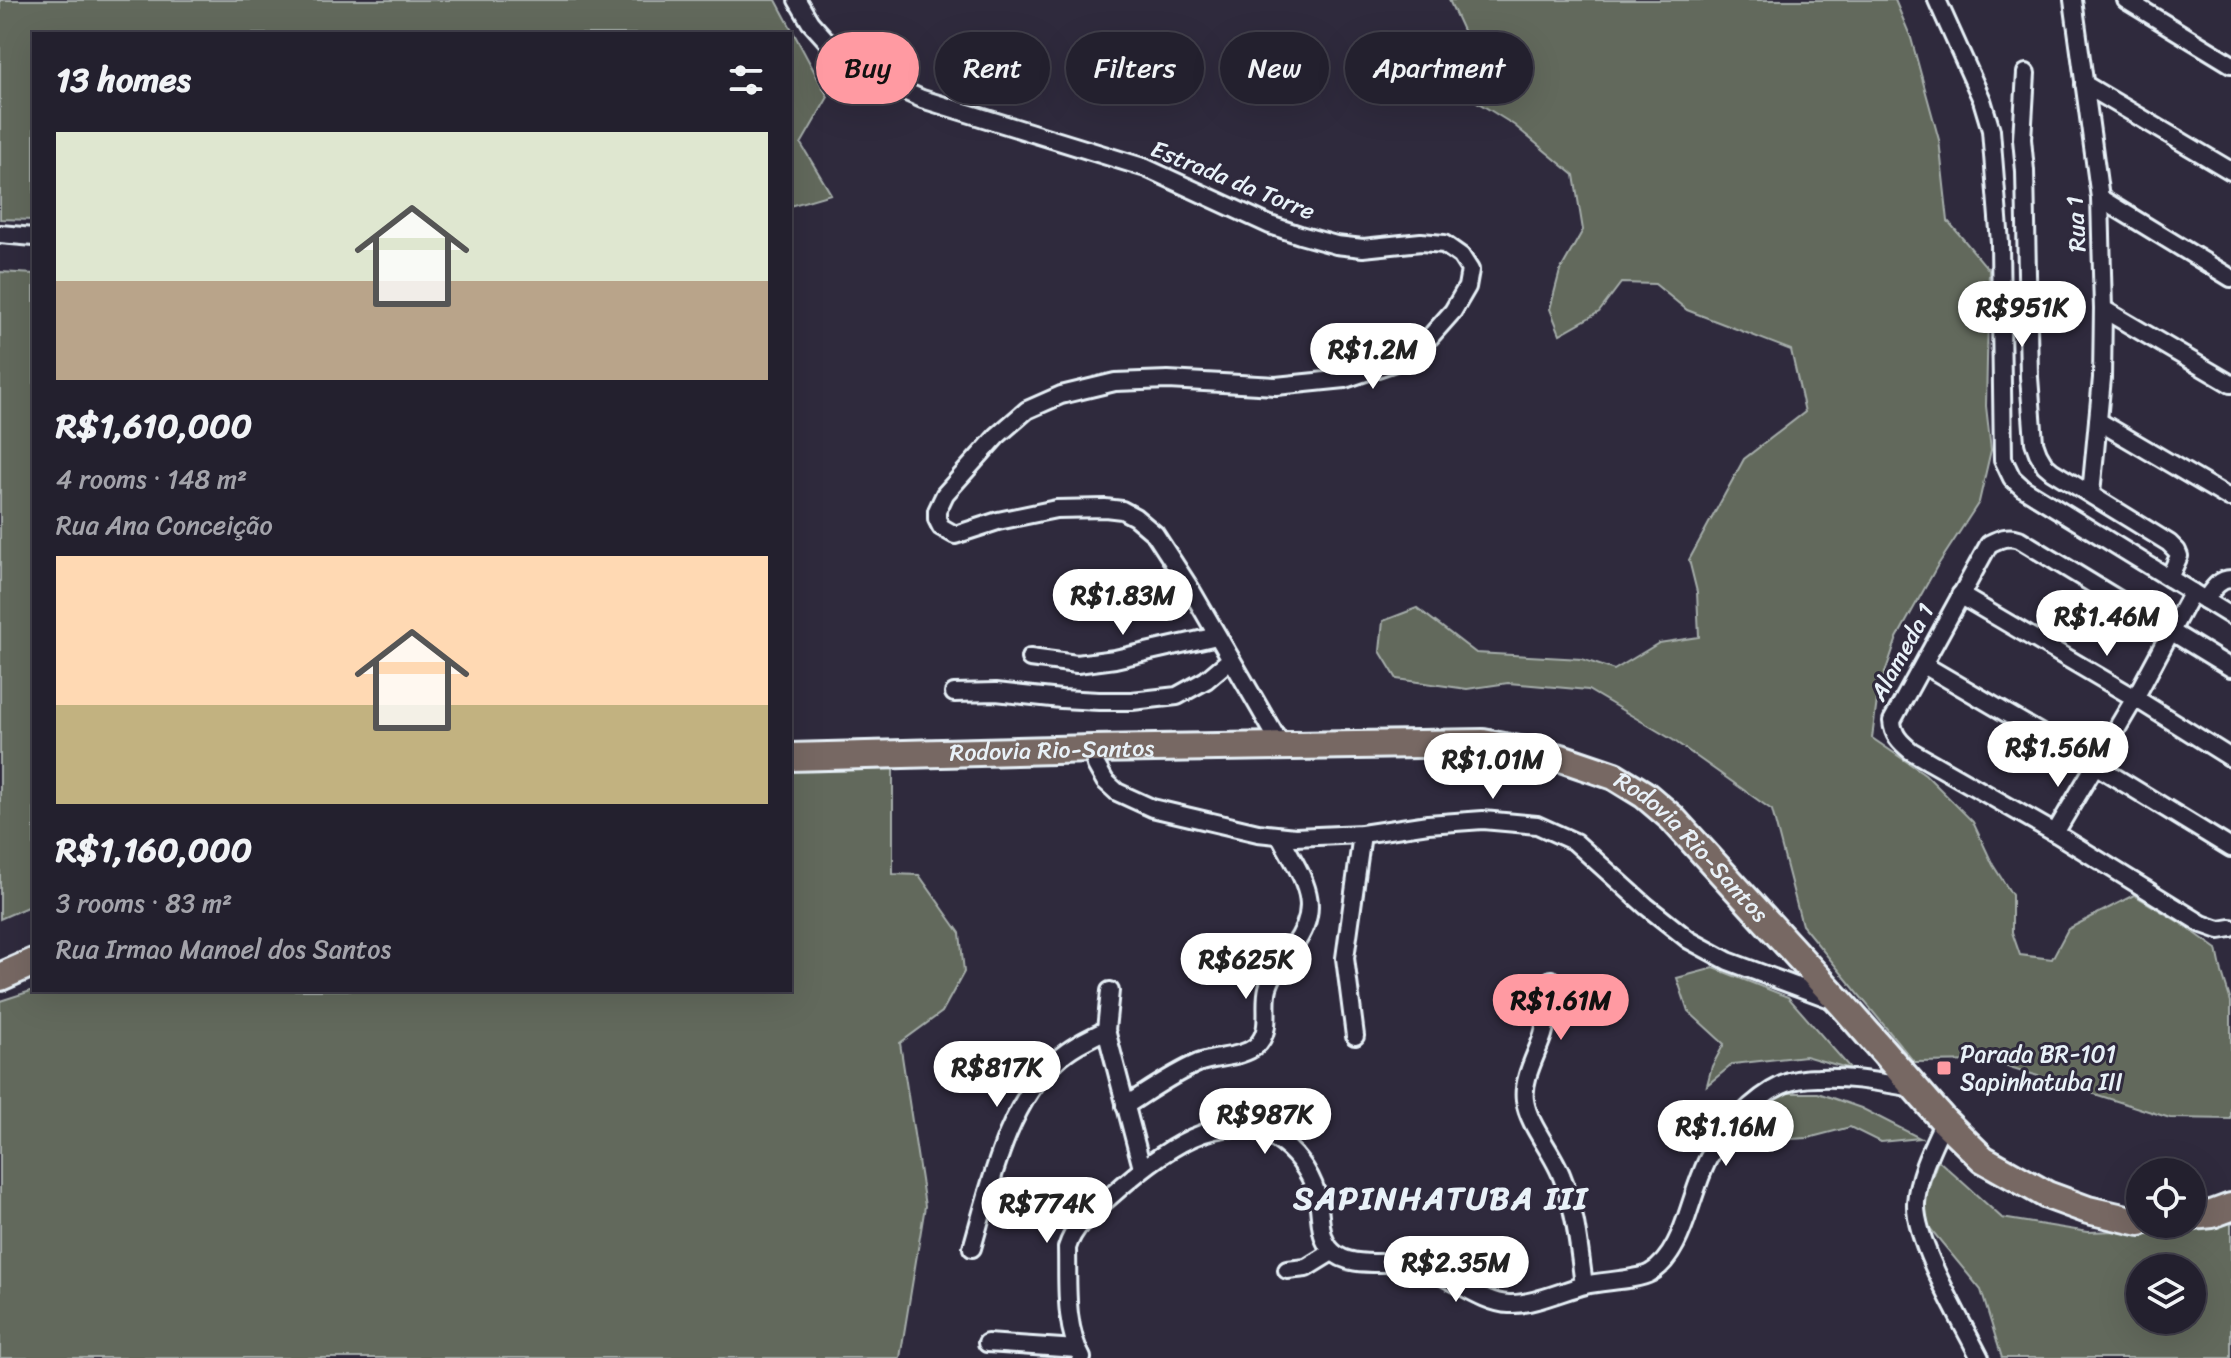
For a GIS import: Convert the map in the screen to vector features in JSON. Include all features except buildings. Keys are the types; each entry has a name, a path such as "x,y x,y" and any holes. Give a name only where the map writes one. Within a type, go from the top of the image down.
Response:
{"highway":[{"name":"Rodovia Rio-Santos","path":"792,757 1483,743 1561,758 1614,776 1645,795 1672,818 1944,1121 1983,1159 2047,1195 2088,1210 2126,1219"},
{"path":"0,977 32,963"},
{"path":"2206,1215 2231,1207"}],"street":[{"name":"Estrada da Torre","path":"797,0 810,22 835,50 866,74 922,99 1146,168 1270,225 1300,235 1336,245 1363,248 1435,243 1454,249 1466,261 1470,279 1453,311 1430,337 1395,362 1345,379 1276,386 1168,380 1115,382 1061,395 1027,410 997,436 945,494 937,511 941,527 955,535 998,521 1056,509 1105,508 1122,510 1135,517 1155,534 1190,588 1282,747"},
{"path":"1937,0 1982,100 1991,130 2000,243 2003,459 2012,478 2023,488 2231,616"},
{"name":"Rua 1","path":"2073,0 2100,198 2102,378 2091,494"},
{"path":"2126,0 2231,64"},
{"path":"2026,73 2022,139 2029,377 2034,442 2045,465 2177,551 2179,556 2169,578"},
{"path":"2084,84 2231,171"},
{"path":"2100,198 2231,278"},
{"path":"0,234 32,237"},
{"path":"2103,309 2231,384"},
{"path":"2098,421 2229,498"},
{"name":"Alameda 1","path":"2171,632 2019,539 2002,538 1989,544 1892,721 1892,728 1899,741 1911,751 2055,833 2202,924 2219,930 2231,928"},
{"path":"2055,833 2171,632 2198,596 2231,579"},
{"path":"1960,595 2231,758"},
{"path":"2171,632 2231,668"},
{"path":"1030,658 1077,664 1115,659 1217,636"},
{"path":"954,693 996,692 1099,701 1177,696 1206,680 1231,659"},
{"path":"1924,665 2231,848"},
{"path":"1092,749 1105,781 1117,792 1152,808 1258,833 1295,837 1362,834 1483,820 1537,825 1575,842 1689,940 1728,961 1842,1004"},
{"path":"1355,1036 1345,958 1362,834"},
{"path":"1125,1106 1188,1068 1203,1061 1247,1051 1263,1038 1269,983 1307,923 1311,905 1300,871 1280,836"},
{"path":"1551,980 1545,1024 1524,1099 1568,1193 1576,1224 1584,1285"},
{"path":"1110,991 1106,1030 1142,1168"},
{"path":"972,1248 1002,1147 1017,1113 1058,1058 1106,1030"},
{"path":"987,1343 1080,1354 1070,1317 1067,1248 1070,1237 1075,1228 1142,1168 1196,1134 1230,1128 1256,1129 1282,1143 1299,1160 1312,1181 1318,1197 1324,1236 1332,1252 1343,1259 1413,1264 1436,1272 1485,1298 1510,1305 1584,1285 1651,1273 1672,1250 1686,1222 1708,1159 1729,1130 1756,1102 1784,1084 1815,1078 1843,1078 1916,1088"},
{"path":"1944,1121 1920,1178 1916,1205 1919,1225 1929,1253 1980,1358"},
{"path":"1287,1270 1306,1268 1332,1252"}],"green space":[{"path":"0,0 776,0 816,75 816,104 824,104 801,144 831,194 792,205 792,32 32,32 32,220 0,219"},
{"path":"1449,0 1895,0 1911,38 1939,140 1948,221 1989,270 1986,406 1991,450 1979,502 1936,568 1897,638 1878,693 1872,738 1925,774 1973,822 1993,865 2012,895 2012,932 2020,955 2052,959 2068,929 2134,895 2217,949 2231,1002 2231,1119 2170,1118 1991,1061 1914,1062 1802,925 1772,810 1673,740 1588,690 1508,683 1467,689 1397,679 1380,651 1383,621 1417,608 1476,653 1582,659 1614,670 1659,643 1699,637 1697,592 1689,560 1744,459 1805,412 1791,350 1687,310 1655,284 1621,283 1599,312 1560,334 1550,309 1560,271 1583,230 1574,175 1514,125 1480,104 1533,104 1533,32 1464,32"},
{"path":"0,272 32,274 32,905 0,919"},
{"path":"893,767 893,874 919,875 960,933 964,972 942,1012 900,1043 925,1206 900,1358 0,1358 0,1001 32,991 792,992 792,769"},
{"path":"1714,968 1788,997 1851,1069 1805,1056 1733,1064 1707,1085 1712,1066 1724,1044 1688,1011 1677,978"},
{"path":"1767,1093 1818,1093 1861,1108 1920,1138 1880,1142 1850,1127 1808,1138 1756,1141 1708,1130 1724,1111"},
{"path":"1938,1160 2002,1218 2088,1232 2126,1231 2126,1238 2206,1238 2206,1224 2231,1219 2231,1358 2002,1358 1981,1290 1919,1215"}],"place":[{"name":"Parada BR-101 Sapinhatuba III","path":"1944,1068"}],"district":[{"name":"SAPINHATUBA III","path":"1441,1198"}]}
